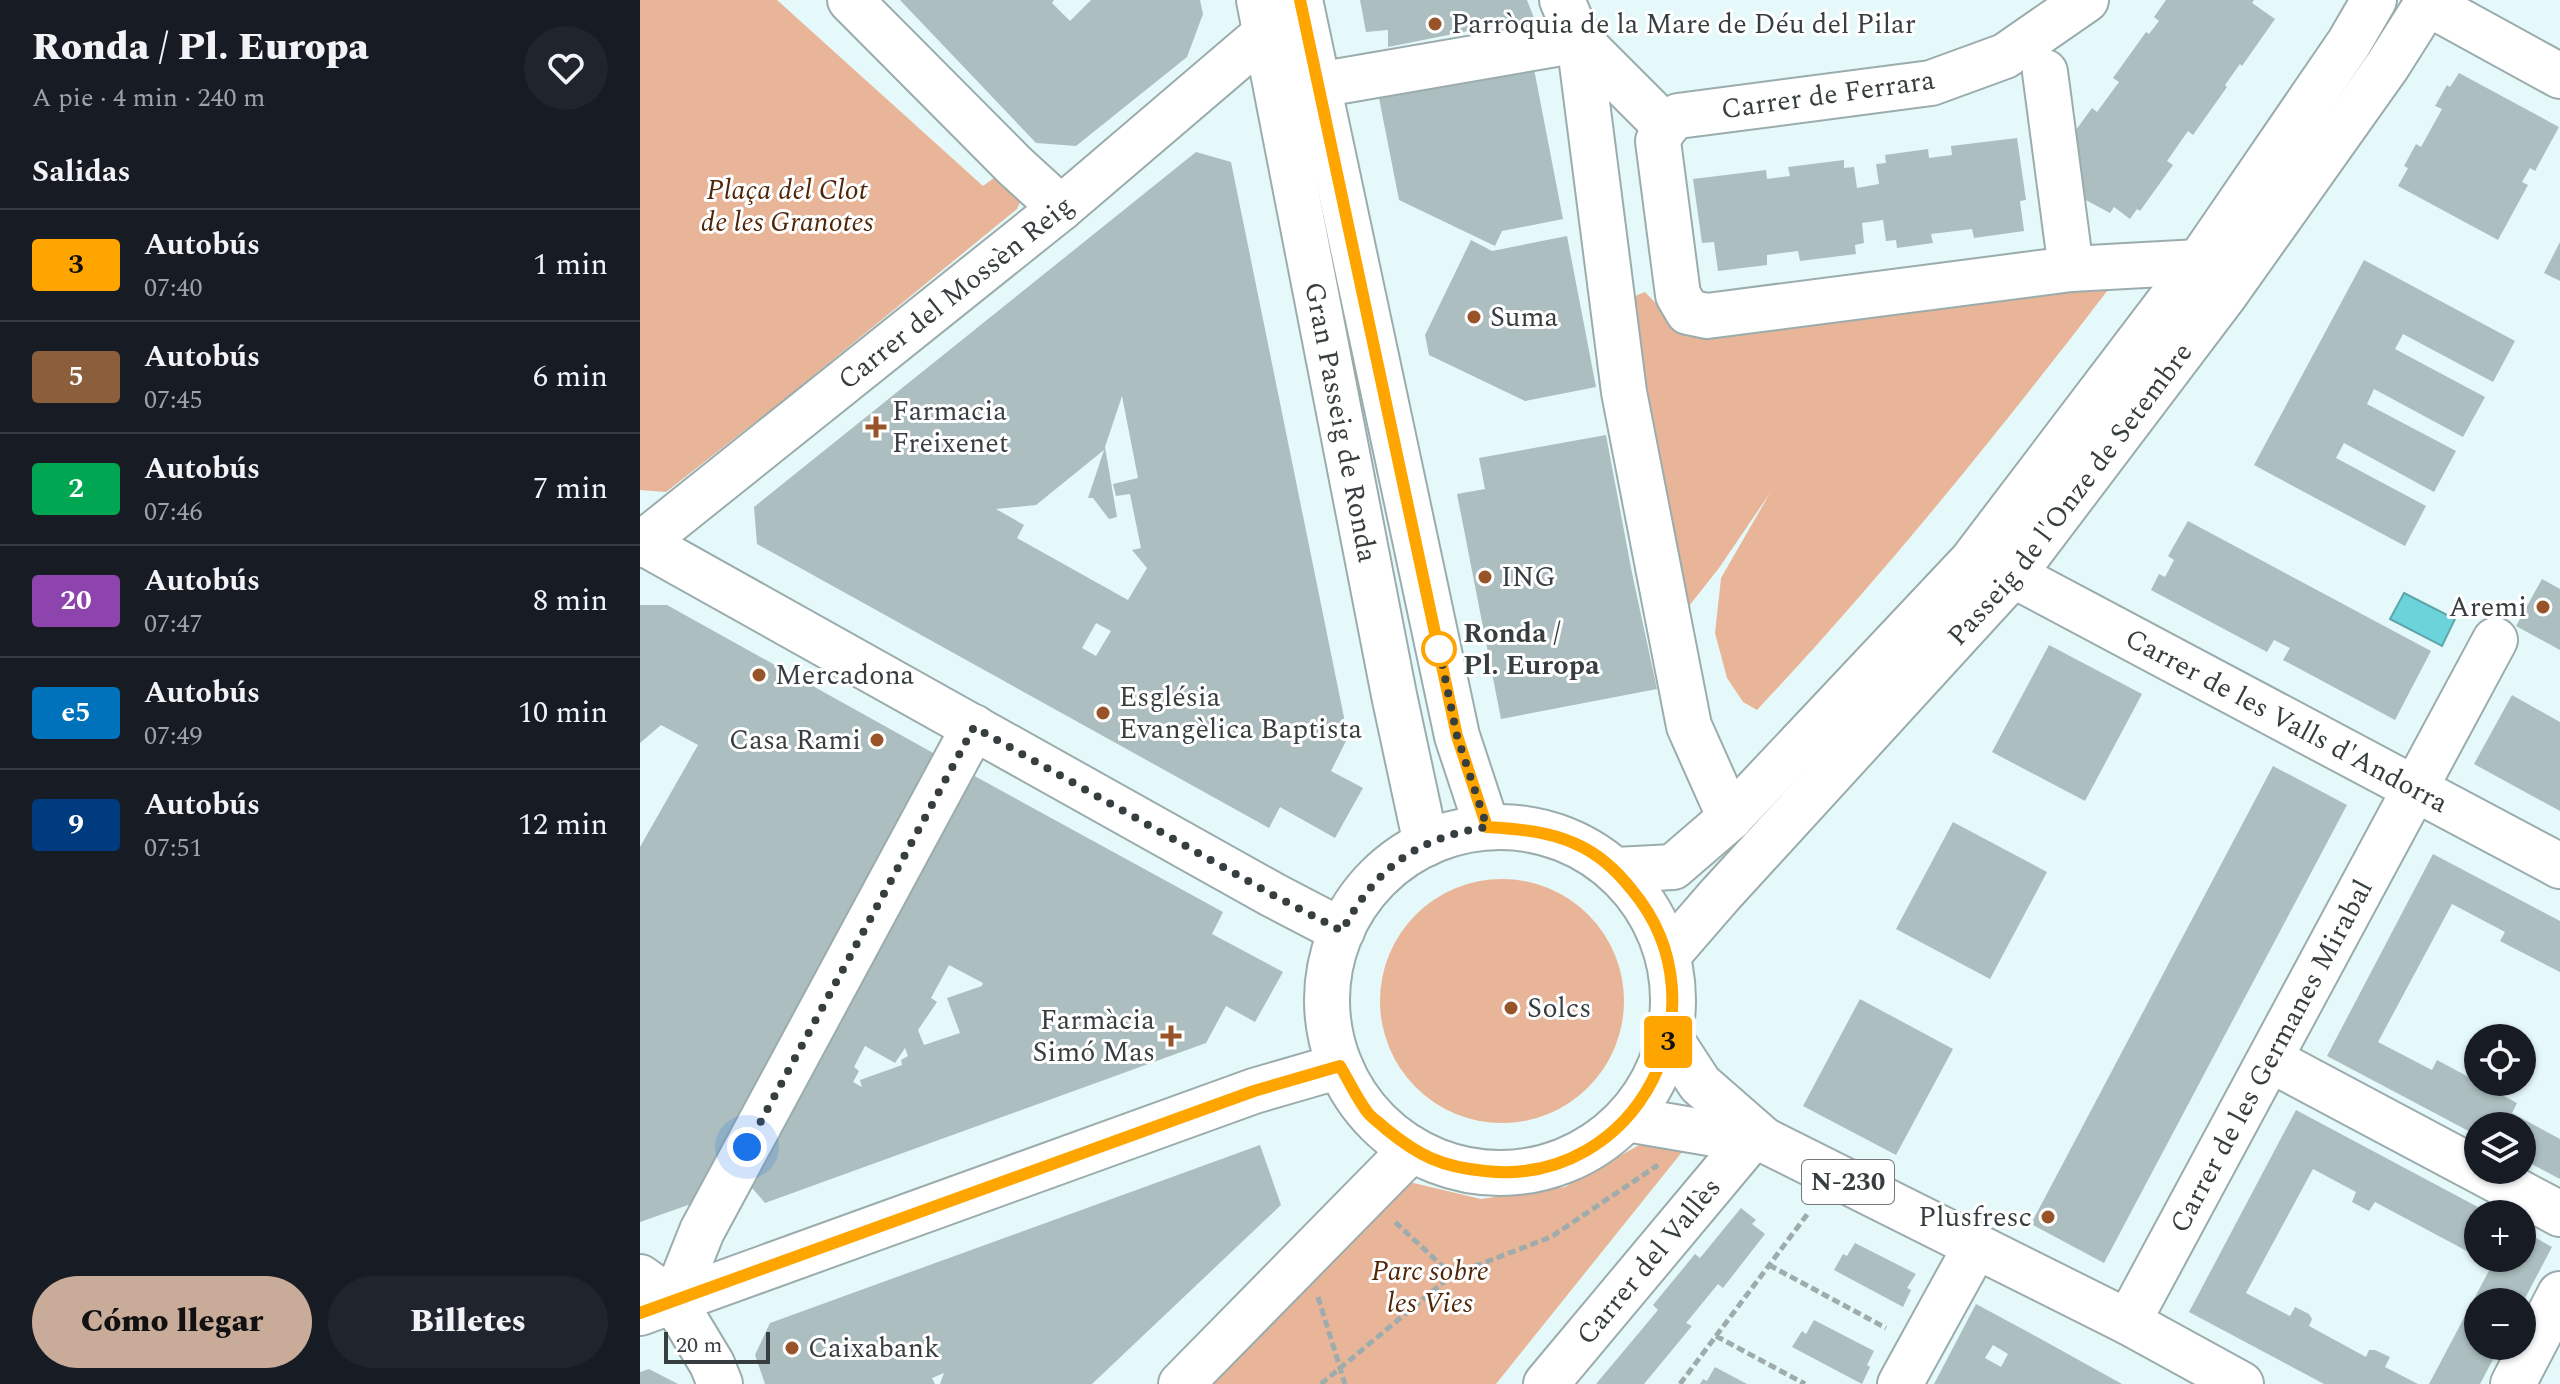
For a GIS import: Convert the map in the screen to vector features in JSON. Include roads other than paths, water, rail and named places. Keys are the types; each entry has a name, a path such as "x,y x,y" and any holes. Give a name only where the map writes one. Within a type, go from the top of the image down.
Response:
{"street":[{"path":"850,0 1061,208"},
{"name":"Gran Passeig de Ronda","path":"1300,0 1457,736 1487,827"},
{"path":"1562,0 1579,40 1627,407 1689,726 1730,818"},
{"name":"Carrer de Ferrara","path":"1662,134 1678,116 1931,83 2005,56 2086,0"},
{"name":"Passeig de l'Onze de Setembre","path":"1616,870 1673,867 1703,843 1972,561 2199,262 2349,43 2374,0"},
{"path":"2428,1 2560,76"},
{"name":"Passeig de l'Onze de Setembre","path":"1668,955 2013,575 2224,296 2388,65 2428,1"},
{"name":"Carrer del Mossèn Reig","path":"641,543 1061,208 1263,16"},
{"name":"Gran Passeig de Ronda","path":"1263,16 1394,695 1426,844"},
{"path":"1318,85 1579,40"},
{"path":"1579,40 1662,134 1678,295 1688,312 1707,316 2071,269 2199,262"},
{"path":"2045,72 2071,269"},
{"path":"641,543 1342,931"},
{"name":"Carrer de les Valls d'Andorra","path":"2013,575 2560,866"},
{"name":"Carrer de les Germanes Mirabal","path":"2128,1322 2495,640"},
{"path":"651,1297 702,1231 974,727"},
{"path":"1487,827 1534,830 1577,844 1616,870 1648,909 1668,955 1673,997 1670,1038 1654,1081 1627,1119 1594,1146 1556,1165 1507,1174 1457,1168 1411,1150 1368,1113 1340,1066 1328,1025 1328,983 1332,957 1358,902 1388,868 1426,844 1456,832 1487,827"},
{"name":"N-230","path":"1670,1038 1700,1084 1757,1140"},
{"path":"2271,1060 2560,1214"},
{"path":"651,1297 1254,1091 1340,1066"},
{"name":"N-230","path":"1627,1119 1757,1140 2128,1322 2241,1384"},
{"name":"Carrer del Vallès","path":"1546,1384 1757,1140"},
{"path":"1181,1384 1411,1150"},
{"path":"1900,1384 1976,1246"},
{"path":"2513,1384 2560,1294"},
{"path":"651,1297 712,1364 720,1384"}],"water":[{"path":"2404,593 2455,619 2442,646 2390,619"}],"place":[{"name":"Parròquia de la Mare de Déu del Pilar","path":"1435,24"},
{"name":"Suma","path":"1474,317"},
{"name":"Farmacia Freixenet","path":"876,427"},
{"name":"ING","path":"1485,577"},
{"name":"Aremi","path":"2543,607"},
{"name":"Ronda / Pl. Europa","path":"1439,649"},
{"name":"Mercadona","path":"759,675"},
{"name":"Església Evangèlica Baptista","path":"1103,713"},
{"name":"Casa Rami","path":"877,740"},
{"name":"Solcs","path":"1511,1008"},
{"name":"Farmàcia Simó Mas","path":"1171,1036"},
{"name":"Plusfresc","path":"2048,1217"},
{"name":"Caixabank","path":"792,1348"}],"park label":[{"name":"Plaça del Clot de les Granotes","path":"787,206"},
{"name":"Parc sobre les Vies","path":"1430,1287"}]}
